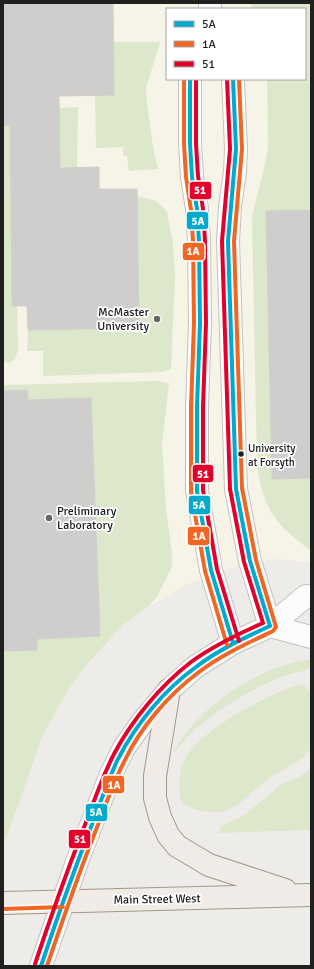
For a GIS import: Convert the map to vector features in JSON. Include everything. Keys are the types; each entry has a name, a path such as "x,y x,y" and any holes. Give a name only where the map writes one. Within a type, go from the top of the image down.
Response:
{"main road":[{"path":"169,690 155,776 155,798 160,817 168,835 177,846 209,865 305,895"},
{"name":"Main Street West","path":"3,902 305,895"}],"street":[{"path":"190,80 192,177 197,210 199,242 200,323 197,407 197,491 211,570 233,643"},
{"path":"233,80 236,149 228,242 236,489 250,561 270,626"},
{"path":"41,966 63,901 111,774 124,748 143,721 169,690 195,667 233,643 270,626 306,596 311,596"},
{"path":"270,626 311,637"}],"shaded area":[{"name":"McMaster University","path":"3,3 311,3 311,562 272,559 230,568 186,585 148,607 123,625 90,661 68,690 42,737 8,834 3,841"}],"green space":[{"path":"251,3 311,3 311,210 266,211 272,479 311,478 311,550 287,531 274,515 265,497 257,466 252,216 268,147 267,80 306,80 306,8 252,8"},
{"path":"113,42 160,42 146,88 153,147 158,169 129,171 127,156 123,155 123,147 96,148 95,95 114,95"},
{"path":"78,107 77,167 10,168 12,306 17,306 18,349 15,359 8,363 3,361 3,126 59,124 59,108"},
{"path":"137,196 156,201 167,211 173,244 175,277 171,369 162,372 43,376 43,351 27,351 28,330 139,328"},
{"path":"159,381 169,384 162,444 166,509 172,553 172,567 157,597 148,607 123,625 90,661 68,690 42,737 8,834 3,841 3,385"},
{"path":"310,659 311,665 307,670 290,674 272,681 253,690 216,713 186,739 173,753 184,736 198,720 231,691 270,670 290,663"},
{"path":"304,685 311,693 311,749 307,754 266,781 235,806 227,810 207,812 187,806 181,802 179,782 181,768 190,752 200,740 245,709 276,693 291,687"},
{"path":"311,768 311,830 219,833 221,826 243,816 282,784 299,777"}],"building":[{"path":"3,3 113,3 114,95 59,96 60,168 99,167 99,189 137,189 139,328 28,330 27,306 12,306 10,125 3,126"},
{"path":"311,210 311,478 272,479 266,211"},
{"name":"Preliminary Laboratory","path":"27,390 28,400 91,398 100,636 37,639 37,650 3,651 3,391"}],"transit line":[{"name":"1A","path":"184,80 184,144 193,241 194,323 191,407 191,492 205,571 227,645"},
{"name":"5A","path":"190,80 190,144 199,241 200,323 197,407 197,491 211,570 233,643"},
{"name":"51","path":"196,80 196,144 205,241 206,323 203,407 203,490 217,569 239,641"},
{"name":"51","path":"35,964 64,880 101,782 109,763 129,729 138,716 168,682 191,662 244,631 263,623 244,562 230,489 222,241 230,149 227,80"},
{"name":"5A","path":"41,966 70,882 107,786 118,759 133,733 152,708 184,676 222,650 270,626 250,561 236,489 228,241 236,149 233,80"},
{"name":"1A","path":"47,966 112,789 124,762 138,737 156,713 176,691 199,672 216,660 273,631 276,627 256,560 242,488 234,241 242,149 239,80"},
{"name":"1A","path":"3,909 63,907"}],"place":[{"name":"McMaster University","path":"157,319"},
{"name":"University at Forsyth","path":"241,454"},
{"name":"Preliminary Laboratory","path":"49,518"}]}
